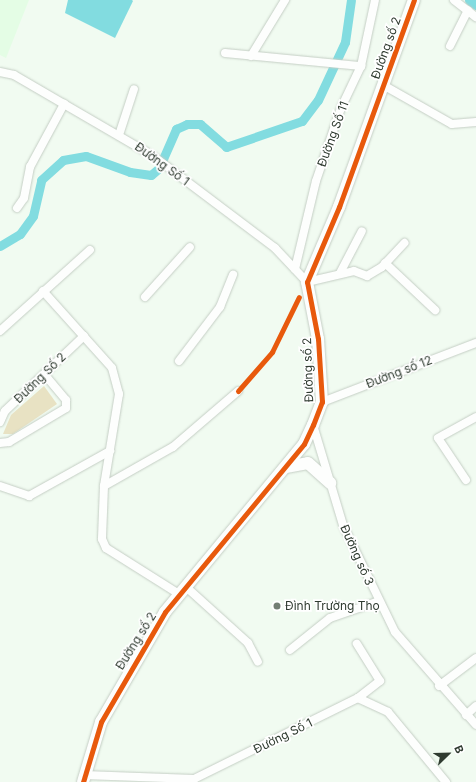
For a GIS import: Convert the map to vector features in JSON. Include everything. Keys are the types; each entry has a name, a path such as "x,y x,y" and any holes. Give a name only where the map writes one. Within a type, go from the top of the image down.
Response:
{"street":[{"path":"251,56 285,0"},
{"name":"Đường Số 11","path":"295,269 316,181 341,108 361,66 375,0"},
{"name":"Đường số 2","path":"83,778 95,736 114,695 182,590 304,444 322,402 318,339 307,282 339,207 414,0"},
{"path":"454,0 476,17"},
{"path":"450,46 468,10"},
{"path":"226,53 361,66"},
{"name":"Đường Số 1","path":"0,72 14,75 120,135 153,156 275,248 307,282"},
{"path":"383,85 452,124 476,122"},
{"path":"120,135 134,89"},
{"path":"17,208 24,198 30,167 64,104"},
{"path":"340,273 362,230"},
{"path":"307,282 340,273 354,271 367,276 385,263 404,243"},
{"path":"145,297 190,248"},
{"path":"0,331 90,250"},
{"path":"385,263 435,310"},
{"path":"180,361 220,307 233,275"},
{"path":"43,291 112,368 119,394 104,486 102,539 106,548 182,590 248,643 258,662"},
{"name":"Đường Số 2","path":"0,422 5,411 84,336"},
{"name":"Đường số 12","path":"322,402 476,343"},
{"path":"0,443 9,442 66,408 66,400 44,374"},
{"path":"104,486 173,447 238,391"},
{"path":"466,480 438,438 476,418"},
{"name":"Đường số 3","path":"312,425 330,483 359,564 394,632 439,686 476,725"},
{"path":"0,486 29,496 110,451"},
{"path":"286,467 308,463 330,483"},
{"path":"290,650 330,618 379,601"},
{"name":"Đường Số 1","path":"83,778 194,780 358,698 380,681 358,644"},
{"path":"439,686 476,658"},
{"path":"358,698 388,712 446,782"},
{"path":"466,714 476,706"}],"shaded area":[{"path":"0,0 29,0 6,58 0,55"},
{"path":"44,386 57,404 13,434 3,434 11,415"}],"water":[{"path":"68,0 133,1 115,38 65,13"}],"waterway":[{"path":"0,246 20,234 33,216 41,180 63,160 86,156 130,172 151,175 159,168 176,129 187,124 200,124 226,147 302,121 318,100 345,42 351,0"},
{"path":"469,0 476,5"}],"cycle path":[{"path":"83,782 101,722 165,612 304,444 313,425 322,402 318,339 307,282 339,207 414,0"},
{"path":"238,391 272,352 299,297"}],"place":[{"name":"Đình Trường Thọ","path":"277,606"}]}
